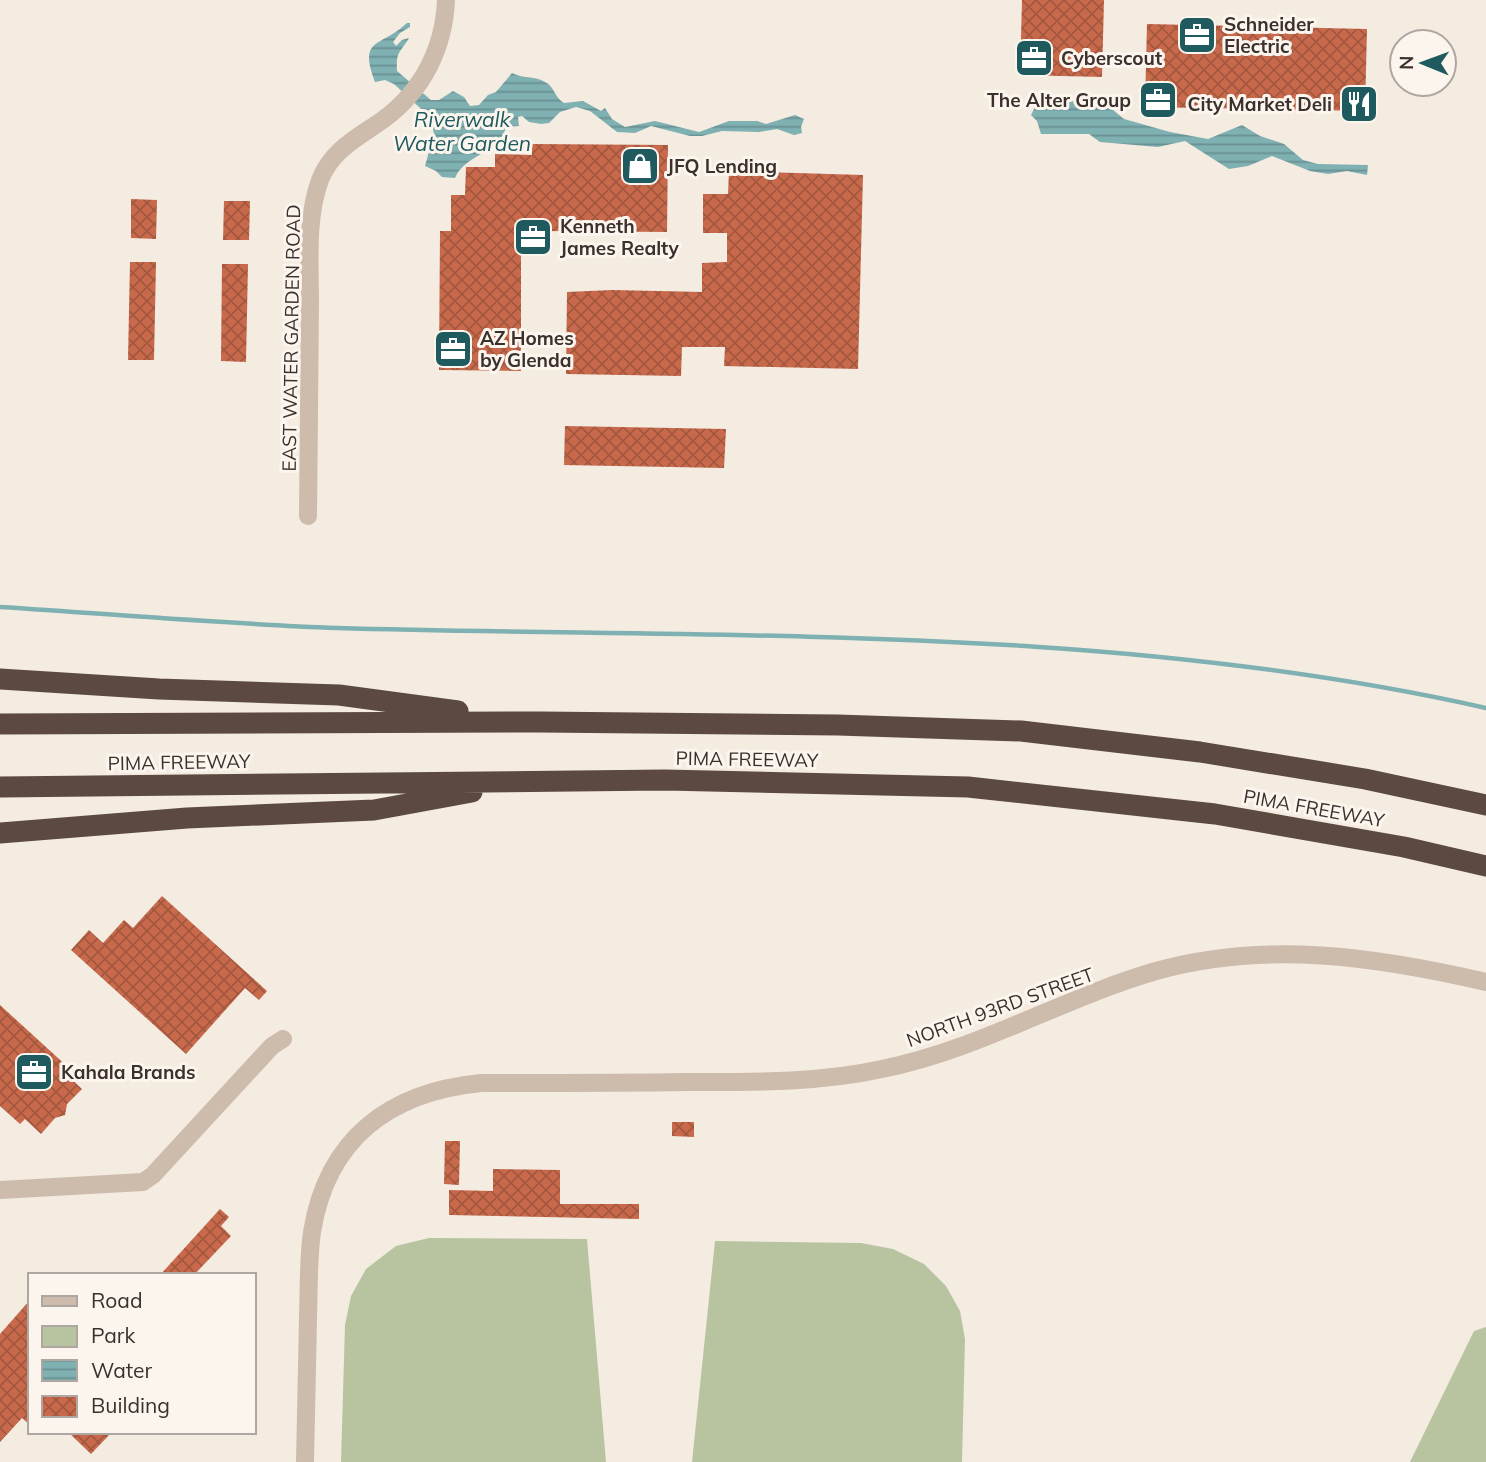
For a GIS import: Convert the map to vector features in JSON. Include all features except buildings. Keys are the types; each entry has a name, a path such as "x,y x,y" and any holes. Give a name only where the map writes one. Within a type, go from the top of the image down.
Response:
{"highway":[{"path":"0,679 159,689 339,695 540,722"},
{"name":"PIMA FREEWAY","path":"0,724 540,722 838,725 1021,732 1200,752 1365,779 1486,805"},
{"name":"PIMA FREEWAY","path":"0,787 743,780 968,787 1215,814 1390,845 1486,866"},
{"path":"0,833 199,817 374,810 480,790 547,781"}],"street":[{"name":"EAST WATER GARDEN ROAD","path":"308,516 310,255 314,203 321,179 333,156 350,140 385,118 398,106 433,63 444,23 446,0"},
{"name":"NORTH 93RD STREET","path":"304,1462 310,1250 316,1213 328,1174 338,1156 372,1122 398,1106 440,1090 481,1083 795,1082 855,1075 953,1050 1155,972 1221,959 1285,954 1355,957 1486,982"},
{"path":"0,1190 143,1182 153,1175 272,1046 283,1039"}],"green space":[{"path":"429,1238 587,1239 606,1462 341,1462 345,1325 351,1296 366,1269 396,1246"},
{"path":"715,1241 861,1243 893,1249 924,1264 946,1286 960,1311 965,1339 962,1462 692,1462"},
{"path":"1486,1327 1486,1462 1410,1462 1474,1331"}],"water":[{"name":"Riverwalk Water Garden","path":"410,23 410,27 400,33 393,42 396,46 409,38 398,56 397,71 431,100 439,100 453,91 464,97 470,106 479,105 488,95 496,92 512,73 545,82 564,103 583,101 601,111 605,108 612,119 625,127 655,121 699,132 729,121 757,121 766,124 795,115 804,119 802,133 794,135 777,129 759,132 722,131 690,136 651,126 635,133 617,132 590,111 576,107 560,112 549,123 529,122 522,116 518,117 519,126 506,127 496,143 466,164 455,178 442,177 425,166 434,134 431,118 394,84 385,80 375,82 370,68 369,57 375,45"},
{"path":"1101,100 1124,119 1208,139 1242,125 1260,136 1284,144 1303,160 1318,164 1368,165 1367,175 1347,171 1328,174 1310,171 1272,156 1248,166 1229,169 1185,141 1158,147 1100,142 1089,134 1041,134 1037,121 1031,115 1037,103"}],"waterway":[{"path":"0,607 337,628 770,636 1058,648 1201,661 1344,681 1486,708"}],"place":[{"name":"Schneider Electric","path":"1197,35"},
{"name":"Cyberscout","path":"1034,58"},
{"name":"The Alter Group","path":"1158,100"},
{"name":"City Market Deli","path":"1359,104"},
{"name":"JFQ Lending","path":"640,166"},
{"name":"Kenneth James Realty","path":"533,237"},
{"name":"AZ Homes by Glenda","path":"453,349"},
{"name":"Kahala Brands","path":"34,1072"}]}
